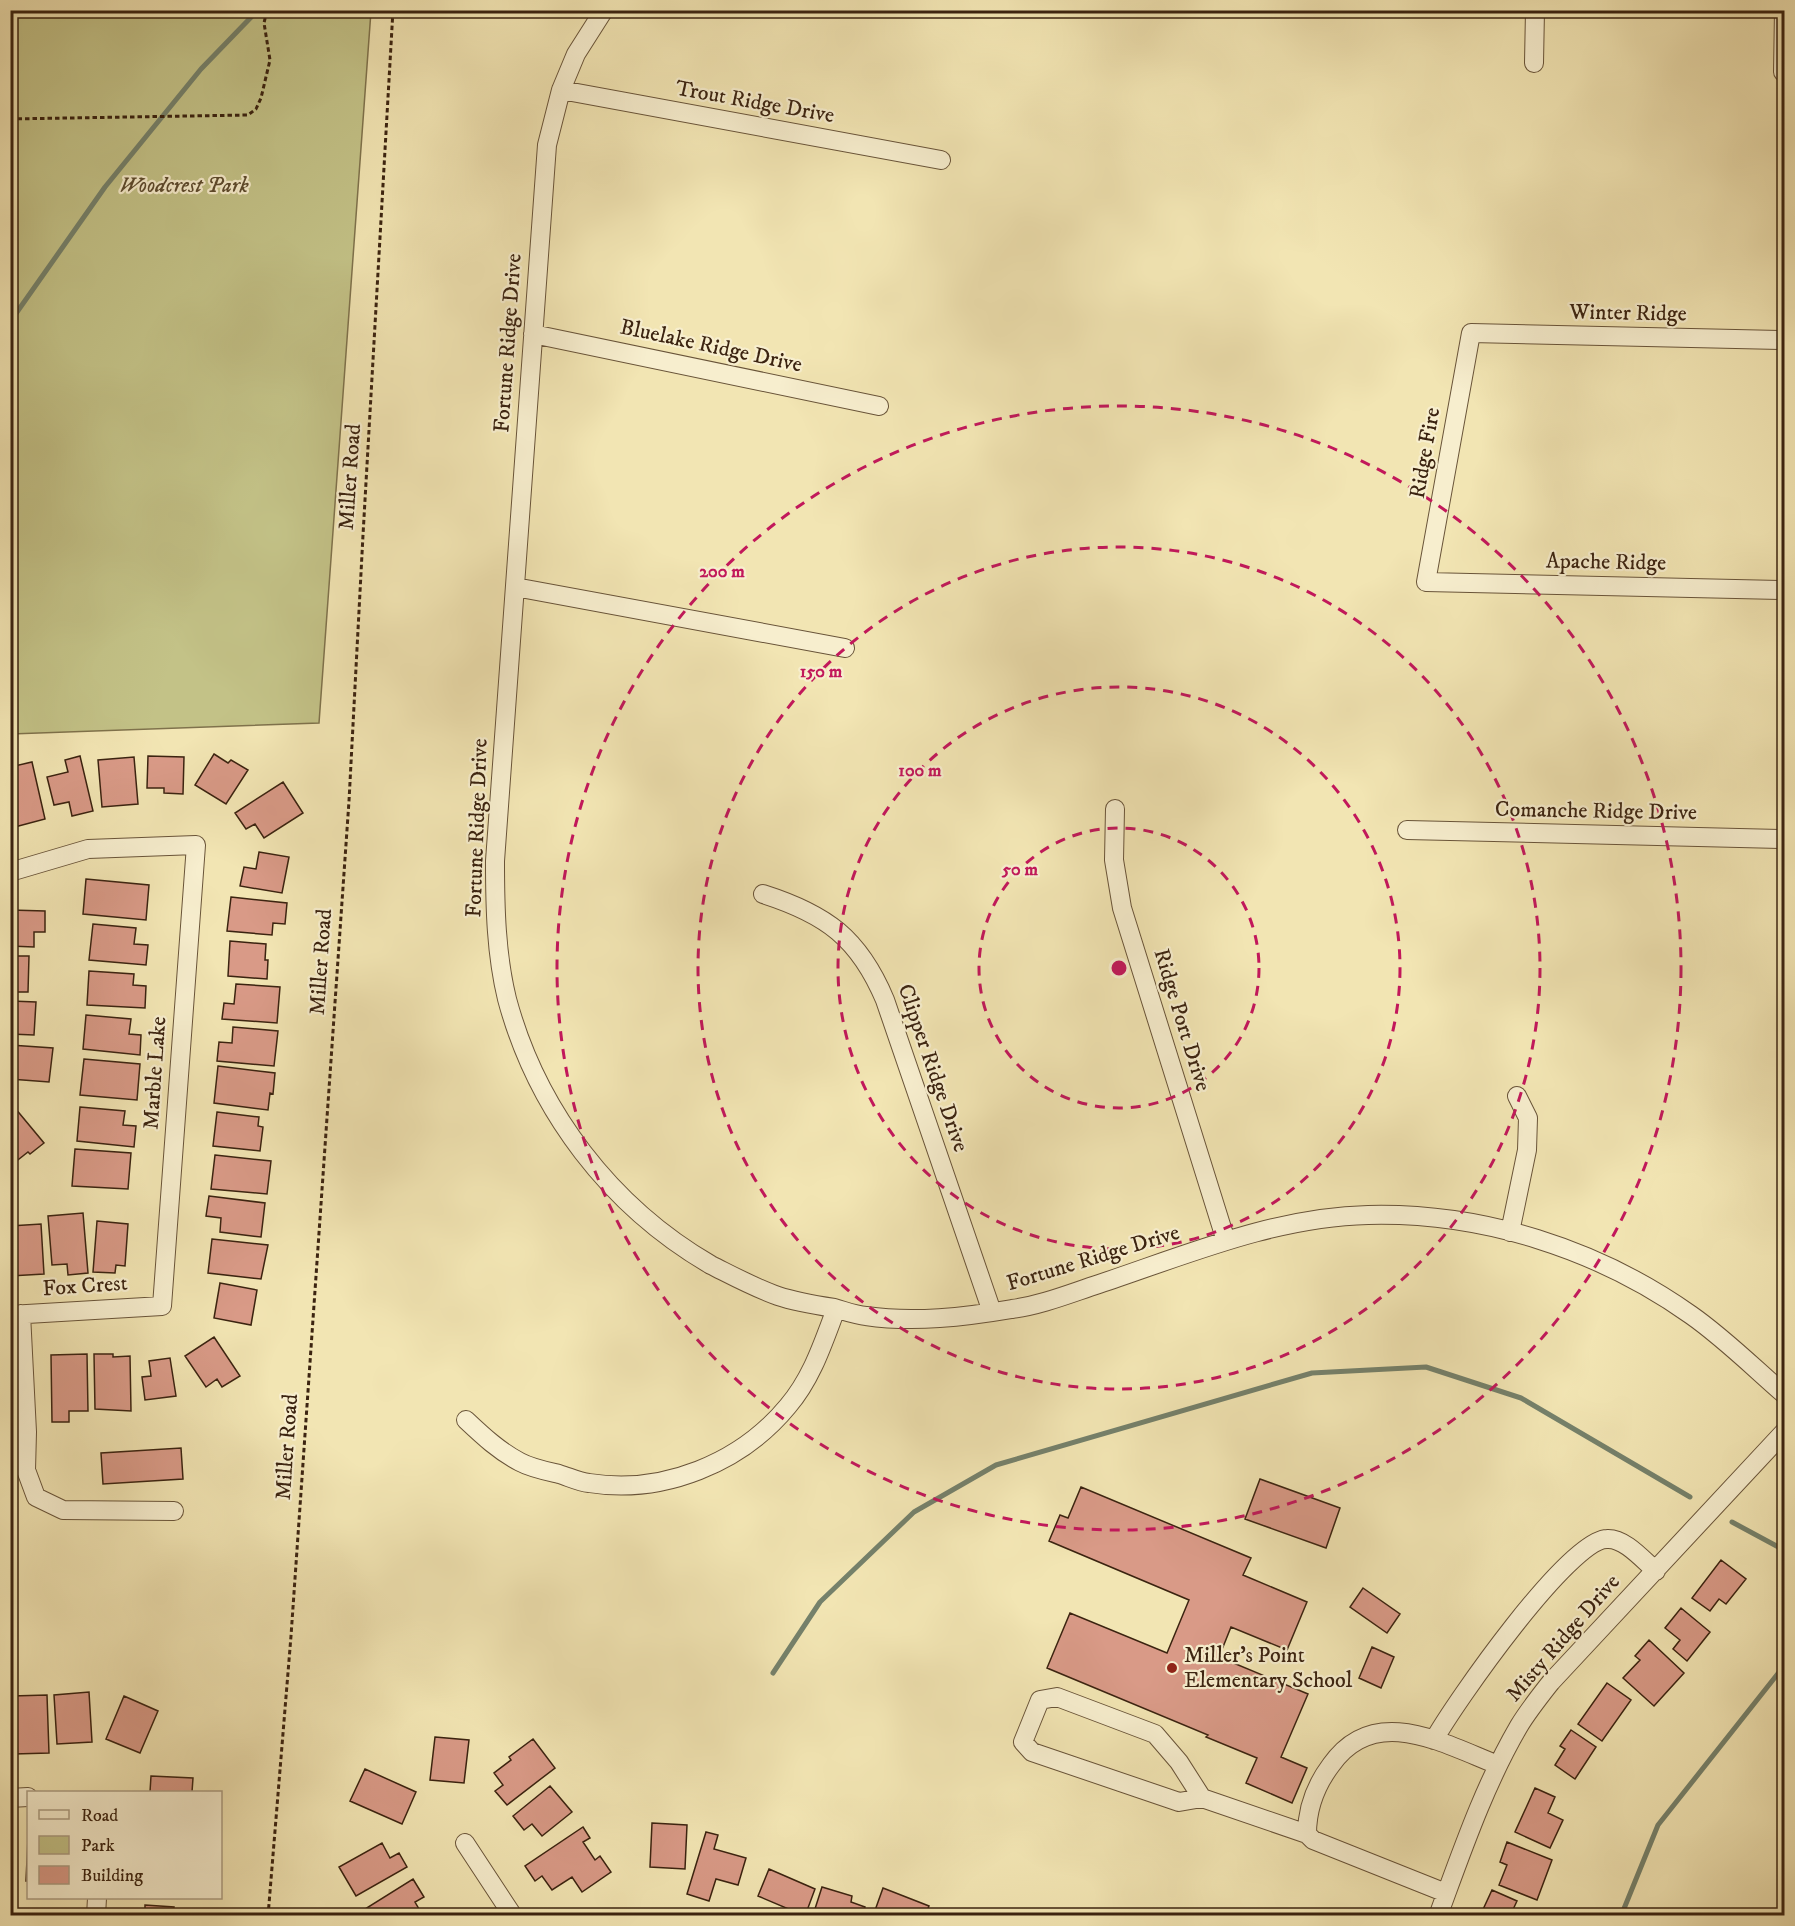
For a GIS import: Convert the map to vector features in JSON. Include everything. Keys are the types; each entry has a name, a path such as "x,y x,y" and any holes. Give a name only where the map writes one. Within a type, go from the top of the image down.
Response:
{"street":[{"name":"Fortune Ridge Drive","path":"604,10 576,54 561,90 547,146 496,849 495,908 499,955 507,996 519,1037 535,1076 555,1113 589,1161 620,1196 654,1226 692,1253 732,1276 776,1295 864,1316 912,1319 959,1317 1017,1309 1226,1241 1299,1222 1367,1215 1473,1223 1555,1245 1607,1266 1641,1283 1693,1316 1785,1394"},
{"path":"1533,63 1535,10"},
{"path":"1783,72 1784,10"},
{"name":"Trout Ridge Drive","path":"561,90 941,160"},
{"name":"Winter Ridge","path":"1471,333 1785,340"},
{"name":"Ridge Fire","path":"1426,582 1471,333"},
{"name":"Bluelake Ridge Drive","path":"533,334 879,406"},
{"name":"Apache Ridge","path":"1426,582 1785,590"},
{"path":"516,587 845,648"},
{"name":"Ridge Port Drive","path":"1114,809 1114,860 1122,908 1226,1241"},
{"name":"Comanche Ridge Drive","path":"1407,830 1785,839"},
{"name":"Marble Lake","path":"10,872 88,849 196,845 162,1306"},
{"name":"Clipper Ridge Drive","path":"763,894 791,903 823,920 851,944 873,973 885,1000 992,1312"},
{"path":"1510,1232 1527,1150 1528,1118 1517,1096"},
{"name":"Fox Crest","path":"16,1315 162,1306"},
{"path":"466,1420 492,1445 521,1463 588,1483 633,1485 677,1478 699,1471 739,1451 774,1422 795,1396 813,1367 836,1309"},
{"path":"16,1315 27,1429 26,1470 36,1497 63,1510 174,1511"},
{"name":"Misty Ridge Drive","path":"1438,1916 1471,1826 1498,1765 1520,1724 1551,1682 1785,1432"},
{"path":"1434,1740 1446,1718 1513,1626 1564,1568 1589,1545 1606,1538 1617,1540 1656,1571"},
{"path":"1202,1798 1179,1762 1155,1734 1057,1697 1040,1700 1023,1742 1032,1752 1179,1802 1202,1798 1307,1834 1313,1840 1446,1893"},
{"path":"1307,1834 1310,1807 1321,1778 1339,1752 1355,1740 1373,1732 1395,1730 1434,1740 1498,1765"},
{"path":"10,1798 27,1797"},
{"path":"465,1843 513,1916"},
{"path":"96,1916 97,1899"}],"path":[{"path":"10,119 248,115 256,109 261,98 270,60 264,23 267,10"},
{"name":"Miller Road","path":"268,1916 291,1636 350,801 393,10"}],"green space":[{"name":"Woodcrest Park","path":"10,11 371,11 319,723 11,734"}],"building":[{"path":"214,754 228,763 231,760 248,770 226,804 195,785"},
{"path":"80,756 93,811 72,816 69,802 54,805 47,777 68,772 65,760"},
{"path":"148,756 184,757 183,794 164,793 164,788 147,788"},
{"path":"134,757 138,804 102,807 98,760"},
{"path":"32,762 45,819 11,828 10,767"},
{"path":"283,782 303,813 264,838 255,824 246,829 235,813"},
{"path":"259,852 289,857 282,893 240,886 244,867 256,869"},
{"path":"86,879 149,885 146,920 83,914"},
{"path":"231,897 287,903 285,924 273,923 272,935 227,931"},
{"path":"10,910 45,911 45,932 34,932 34,947 10,946"},
{"path":"93,924 136,928 134,944 148,945 146,965 89,960"},
{"path":"230,941 266,944 267,979 228,976"},
{"path":"10,956 29,956 28,992 10,992"},
{"path":"89,971 134,974 133,985 146,986 145,1008 87,1005"},
{"path":"236,984 280,987 277,1023 222,1019 224,1003 234,1004"},
{"path":"11,1001 36,1002 34,1035 10,1034"},
{"path":"86,1015 131,1019 129,1034 141,1035 140,1055 83,1049"},
{"path":"233,1027 278,1031 274,1066 217,1061 219,1042 232,1043"},
{"path":"10,1045 53,1048 49,1082 10,1079"},
{"path":"84,1059 140,1064 137,1100 80,1095"},
{"path":"218,1066 275,1073 273,1094 270,1093 268,1110 214,1103"},
{"path":"10,1102 44,1143 14,1163 10,1158"},
{"path":"80,1107 125,1111 123,1125 136,1126 134,1147 77,1141"},
{"path":"217,1112 259,1117 258,1126 263,1127 260,1151 213,1146"},
{"path":"75,1149 131,1153 128,1189 72,1186"},
{"path":"215,1155 271,1161 267,1194 211,1189"},
{"path":"209,1196 265,1203 261,1237 220,1232 221,1218 206,1216"},
{"path":"83,1213 88,1273 68,1275 67,1264 52,1265 48,1216"},
{"path":"97,1221 128,1224 125,1266 116,1265 115,1273 93,1272"},
{"path":"41,1224 44,1274 10,1276 10,1226"},
{"path":"212,1239 268,1245 261,1279 208,1273"},
{"path":"220,1283 257,1290 251,1325 214,1318"},
{"path":"214,1337 240,1376 222,1387 217,1379 206,1387 185,1356"},
{"path":"87,1354 88,1411 69,1411 69,1422 52,1422 51,1355"},
{"path":"94,1354 113,1354 113,1357 130,1356 131,1411 95,1409"},
{"path":"170,1358 176,1396 145,1400 142,1377 151,1376 149,1361"},
{"path":"181,1448 183,1479 103,1484 101,1453"},
{"path":"1260,1479 1340,1508 1326,1548 1245,1519"},
{"path":"1081,1487 1251,1558 1243,1575 1307,1602 1287,1650 1231,1627 1219,1657 1308,1694 1281,1757 1307,1768 1292,1803 1246,1783 1257,1758 1206,1737 1208,1735 1047,1668 1070,1613 1167,1653 1189,1600 1049,1541 1060,1515 1068,1518"},
{"path":"1721,1560 1746,1579 1726,1604 1719,1599 1710,1611 1692,1598"},
{"path":"1363,1588 1400,1614 1387,1633 1350,1607"},
{"path":"1681,1608 1710,1632 1687,1661 1673,1649 1680,1640 1665,1628"},
{"path":"1649,1640 1684,1673 1654,1706 1623,1678 1640,1660 1635,1656"},
{"path":"1372,1647 1394,1657 1381,1688 1359,1678"},
{"path":"1607,1683 1631,1700 1602,1741 1578,1724"},
{"path":"89,1692 92,1742 57,1744 54,1695"},
{"path":"47,1695 49,1753 14,1754 12,1696"},
{"path":"124,1696 158,1711 140,1753 106,1739"},
{"path":"1571,1730 1596,1747 1575,1779 1555,1765 1565,1749 1560,1746"},
{"path":"435,1737 469,1740 464,1783 430,1780"},
{"path":"533,1739 555,1768 507,1805 495,1791 503,1785 494,1773 511,1760 509,1757"},
{"path":"365,1769 416,1792 402,1824 350,1801"},
{"path":"151,1776 193,1778 192,1791 150,1791"},
{"path":"550,1786 572,1812 542,1836 532,1824 524,1830 513,1816"},
{"path":"1535,1788 1555,1797 1548,1813 1563,1820 1550,1848 1515,1832"},
{"path":"652,1823 687,1825 685,1869 650,1867"},
{"path":"583,1827 590,1838 583,1842 595,1860 600,1856 611,1872 582,1892 572,1877 552,1890 542,1876 535,1881 525,1866"},
{"path":"706,1832 718,1835 714,1849 746,1858 738,1885 716,1879 709,1901 687,1894"},
{"path":"1507,1842 1552,1860 1537,1900 1499,1885 1507,1865 1500,1862"},
{"path":"382,1843 390,1858 399,1853 407,1867 356,1896 339,1867"},
{"path":"10,1846 17,1847 15,1871 10,1870"},
{"path":"769,1869 815,1889 805,1916 758,1896"},
{"path":"413,1879 424,1897 415,1902 423,1916 358,1916 357,1914"},
{"path":"822,1887 852,1896 851,1902 865,1907 862,1916 813,1915"},
{"path":"883,1888 929,1906 925,1916 873,1916"},
{"path":"1492,1890 1517,1901 1510,1916 1480,1916"},
{"path":"145,1905 174,1907 173,1916 145,1916"}],"waterway":[{"path":"10,322 105,187 201,69 258,10"},
{"path":"773,1673 820,1602 914,1512 996,1465 1312,1373 1426,1367 1521,1398 1690,1497"},
{"path":"1732,1522 1784,1550"},
{"path":"1621,1916 1658,1825 1784,1666"}],"place":[{"name":"Miller's Point Elementary School","path":"1172,1668"}]}
